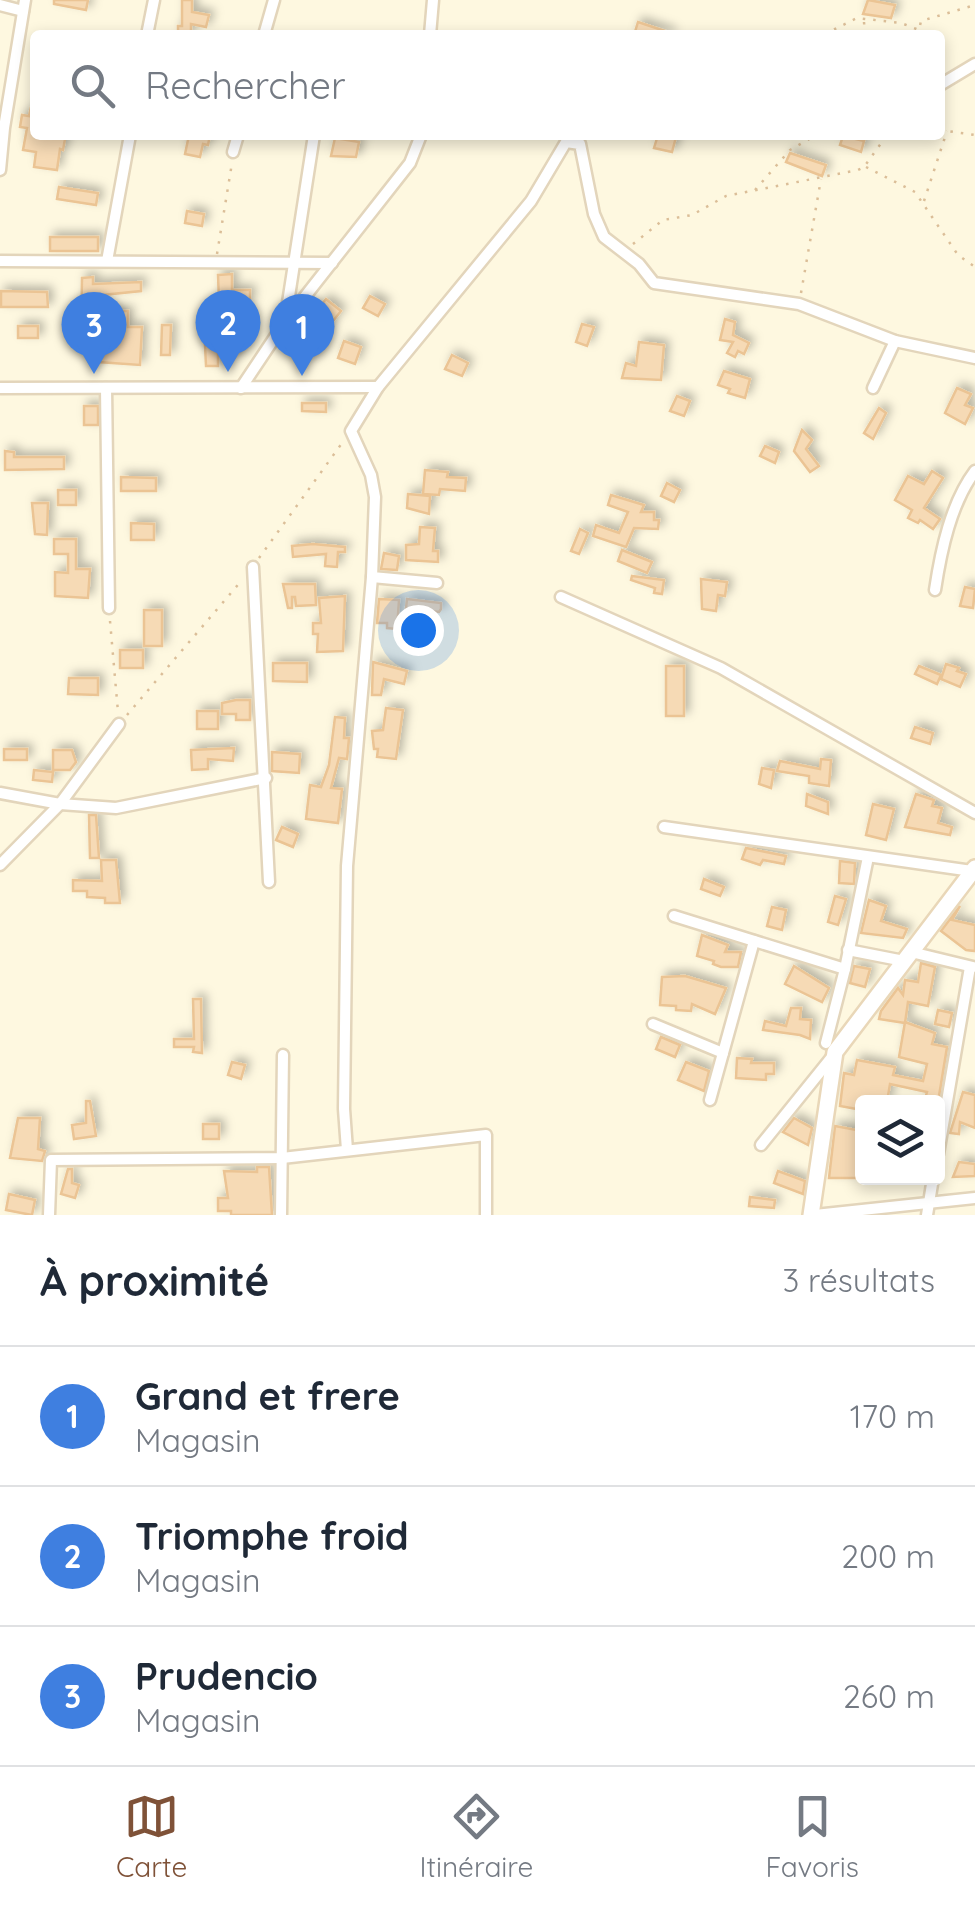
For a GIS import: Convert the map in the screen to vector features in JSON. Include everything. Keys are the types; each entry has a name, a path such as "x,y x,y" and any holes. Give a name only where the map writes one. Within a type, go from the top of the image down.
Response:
{"street":[{"path":"148,30 154,0"},
{"path":"265,30 274,0"},
{"path":"430,30 433,0"},
{"path":"0,5 24,5 2,127 0,170"},
{"path":"945,82 975,64"},
{"path":"108,261 129,140"},
{"path":"234,152 237,140"},
{"path":"285,322 313,140"},
{"path":"241,388 285,322 410,163 418,140"},
{"path":"347,1150 347,866 372,577 374,486 351,431 378,386 531,201 566,142 580,144 594,214 604,237 654,283 799,304 894,340 975,358"},
{"path":"0,261 332,264"},
{"path":"873,388 894,340"},
{"path":"0,388 378,386"},
{"path":"106,388 108,608"},
{"path":"935,590 952,522 964,486 975,470"},
{"path":"253,566 269,882"},
{"path":"372,577 437,583"},
{"path":"561,598 722,668 975,814"},
{"path":"0,865 60,804 120,724"},
{"path":"0,793 60,804 116,808 266,778"},
{"path":"664,828 974,870 908,957 831,1048 761,1144"},
{"path":"868,856 831,1048 813,1215 928,1209 975,1198"},
{"path":"674,916 846,969"},
{"path":"710,1100 754,941"},
{"path":"848,950 972,967 945,1116"},
{"path":"653,1024 723,1052"},
{"path":"281,1215 283,1056"},
{"path":"49,1215 51,1160 282,1158 486,1135 486,1215"}],"path":[{"path":"833,30 857,18 901,23 919,30 921,21 975,5"},
{"path":"864,21 865,30"},
{"path":"901,23 904,30"},
{"path":"945,137 947,131 975,134"},
{"path":"754,191 790,150 807,140"},
{"path":"624,252 663,220 692,214 726,196 864,167 883,140"},
{"path":"923,203 944,140"},
{"path":"216,262 234,152"},
{"path":"864,167 916,192 958,255 975,267"},
{"path":"799,304 821,178"},
{"path":"120,724 253,566 351,431"},
{"path":"108,608 120,724"}],"building":[{"path":"54,0 88,0 86,10 54,4"},
{"path":"182,0 192,0 192,12 209,15 206,27 191,24 191,30 178,30 182,26"},
{"path":"868,0 895,5 891,18 863,14"},
{"path":"638,22 662,30 636,30"},
{"path":"30,112 30,140 65,140 57,170 34,167 36,152 23,150 27,128 20,127 22,115 29,116"},
{"path":"188,140 209,140 208,145 203,144 200,157 185,154"},
{"path":"335,140 359,142 356,157 331,156"},
{"path":"656,140 675,140 672,152 654,148"},
{"path":"842,140 864,141 861,152 840,145"},
{"path":"790,153 826,165 822,176 786,162"},
{"path":"59,187 98,193 96,205 57,199"},
{"path":"187,211 204,214 202,226 185,223"},
{"path":"50,237 98,237 98,251 50,251"},
{"path":"232,274 232,290 250,290 250,302 219,302 218,275"},
{"path":"93,277 93,284 141,282 141,291 93,296 91,324 114,325 114,311 128,311 128,327 142,327 140,365 98,362 98,336 81,336 82,278"},
{"path":"1,291 47,292 48,307 1,307"},
{"path":"370,296 385,304 378,316 363,308"},
{"path":"326,299 341,311 329,326 314,314"},
{"path":"211,315 224,315 224,326 232,326 233,341 240,345 235,357 218,349 218,366 206,366 204,326 211,326"},
{"path":"725,319 735,322 733,335 749,343 744,354 738,351 735,357 727,353 733,342 720,340"},
{"path":"582,324 594,327 587,346 576,342"},
{"path":"162,325 171,325 170,355 161,355"},
{"path":"18,326 38,326 38,338 18,338"},
{"path":"301,331 319,345 310,357 291,343"},
{"path":"344,341 361,347 355,364 338,358"},
{"path":"639,342 664,345 661,380 622,378 626,363 636,366"},
{"path":"452,355 468,363 462,376 445,369"},
{"path":"724,371 750,379 745,398 718,385"},
{"path":"957,388 971,394 965,405 973,408 965,424 945,413"},
{"path":"677,396 690,401 684,416 670,411"},
{"path":"302,403 326,403 326,412 302,411"},
{"path":"84,406 98,406 98,425 84,425"},
{"path":"879,408 886,413 873,439 864,433"},
{"path":"802,430 812,440 806,449 819,466 810,472 794,451"},
{"path":"765,446 779,452 775,463 760,456"},
{"path":"5,451 14,452 14,457 64,457 64,469 5,470"},
{"path":"425,470 466,478 465,491 440,489 439,495 423,494"},
{"path":"932,471 943,478 924,508 940,519 933,529 920,520 918,523 908,518 912,510 895,500 908,476 924,484"},
{"path":"121,477 156,478 156,491 121,491"},
{"path":"667,483 680,490 674,502 661,496"},
{"path":"58,490 76,490 76,505 58,505"},
{"path":"408,494 430,496 429,514 407,508"},
{"path":"611,495 644,505 641,512 654,512 654,520 659,520 658,529 634,528 626,547 593,536 596,525 619,533 628,512 608,505"},
{"path":"32,503 48,503 47,535 35,534"},
{"path":"131,523 154,524 154,540 131,540"},
{"path":"420,527 435,528 433,551 438,551 438,562 406,560 406,545 419,544"},
{"path":"580,529 588,533 579,554 571,551"},
{"path":"54,539 76,539 76,569 90,569 88,598 55,596 55,572 68,573 68,554 54,554"},
{"path":"292,546 345,547 345,552 338,552 337,567 325,566 326,554 293,557"},
{"path":"622,550 652,562 647,573 618,561"},
{"path":"384,553 399,556 397,570 381,569"},
{"path":"632,576 664,580 662,594 631,580"},
{"path":"701,579 727,582 725,596 718,595 716,611 702,609"},
{"path":"283,584 315,584 316,605 296,606 292,597 292,608 288,608"},
{"path":"965,587 975,589 973,608 960,606"},
{"path":"345,596 343,651 317,652 318,634 313,634 313,623 321,623 319,598"},
{"path":"379,599 399,600 397,629 377,623"},
{"path":"407,599 441,603 441,609 439,612 406,608"},
{"path":"144,610 162,610 162,646 144,646"},
{"path":"120,650 143,650 143,668 120,668"},
{"path":"373,662 407,671 404,684 384,679 381,695 372,695"},
{"path":"273,663 307,663 307,682 273,681"},
{"path":"946,664 966,674 960,687 941,679"},
{"path":"666,666 684,666 684,716 666,716"},
{"path":"919,666 941,675 937,684 915,674"},
{"path":"69,678 98,678 98,695 68,694"},
{"path":"250,700 250,720 222,714 222,703"},
{"path":"386,708 403,710 396,759 377,757 378,749 374,749 372,731 383,730"},
{"path":"197,711 218,711 218,729 197,729"},
{"path":"335,717 345,718 344,738 349,738 347,759 339,758 331,788 342,789 338,823 306,819 310,785 321,787 329,765"},
{"path":"915,727 933,733 930,744 911,738"},
{"path":"234,748 233,761 208,759 208,769 192,770 191,750"},
{"path":"4,749 27,749 27,760 4,760"},
{"path":"53,750 72,750 76,762 70,770 53,770"},
{"path":"272,752 300,754 299,773 272,771"},
{"path":"821,759 831,760 829,786 809,783 809,776 777,771 780,761 820,769"},
{"path":"762,768 774,770 771,788 759,784"},
{"path":"34,770 53,772 52,782 33,780"},
{"path":"807,794 828,802 828,814 806,806"},
{"path":"916,794 934,800 932,806 942,808 938,823 952,827 950,835 905,827"},
{"path":"873,804 894,809 886,840 866,835"},
{"path":"89,815 96,815 99,858 90,858"},
{"path":"282,827 298,834 293,847 276,840"},
{"path":"746,848 786,856 784,864 763,860 760,865 742,859"},
{"path":"101,860 116,860 120,903 105,903 105,898 87,897 87,891 73,891 73,880 102,881"},
{"path":"840,861 855,863 854,884 839,883"},
{"path":"704,879 724,887 720,896 701,889"},
{"path":"835,896 846,899 838,925 828,922"},
{"path":"869,900 886,906 881,921 907,929 903,938 861,933"},
{"path":"960,906 952,920 975,925 975,951 966,950 941,931"},
{"path":"772,907 786,910 782,930 767,926"},
{"path":"702,935 728,945 725,952 741,952 738,967 721,967 697,956"},
{"path":"921,963 935,967 928,1006 908,1002 905,1023 879,1019 898,988 903,995 905,980 918,982"},
{"path":"794,966 829,988 822,1002 785,984"},
{"path":"854,966 870,969 865,987 850,983"},
{"path":"685,976 726,988 715,1014 692,1004 691,1011 660,1005 662,977"},
{"path":"193,999 201,999 202,1053 193,1052 194,1047 174,1047 174,1039 194,1039"},
{"path":"791,1008 801,1008 800,1019 811,1020 810,1039 763,1030 765,1021 786,1026"},
{"path":"938,1010 952,1013 949,1027 935,1024"},
{"path":"905,1022 935,1033 932,1044 947,1047 939,1095 890,1084 888,1095 855,1095 855,1109 840,1106 844,1073 854,1075 857,1060 895,1067 893,1075 923,1081 927,1064 899,1057"},
{"path":"661,1037 680,1045 675,1057 656,1049"},
{"path":"737,1058 752,1059 751,1063 774,1063 774,1074 766,1074 766,1080 736,1078"},
{"path":"232,1062 245,1065 241,1079 228,1075"},
{"path":"686,1062 709,1071 704,1091 678,1080"},
{"path":"963,1092 975,1095 975,1128 960,1122 959,1134 950,1133"},
{"path":"86,1101 90,1101 96,1136 74,1139 72,1125 86,1123"},
{"path":"18,1118 40,1118 38,1149 45,1151 42,1161 10,1158"},
{"path":"794,1118 812,1128 808,1145 783,1132"},
{"path":"203,1124 219,1124 219,1139 203,1139"},
{"path":"835,1126 855,1130 855,1178 829,1178"},
{"path":"959,1162 975,1164 975,1176 953,1177"},
{"path":"257,1167 269,1167 272,1215 231,1215 231,1211 218,1211 218,1198 228,1198 224,1171 257,1172"},
{"path":"68,1169 72,1169 72,1183 79,1185 75,1198 61,1194"},
{"path":"778,1171 805,1181 803,1194 774,1183"},
{"path":"9,1194 35,1200 32,1215 6,1210"},
{"path":"750,1197 775,1200 774,1208 749,1206"}],"place":[{"name":"Triomphe froid","path":"228,372"},
{"name":"Prudencio","path":"94,374"},
{"name":"Grand et frere","path":"302,376"}]}
